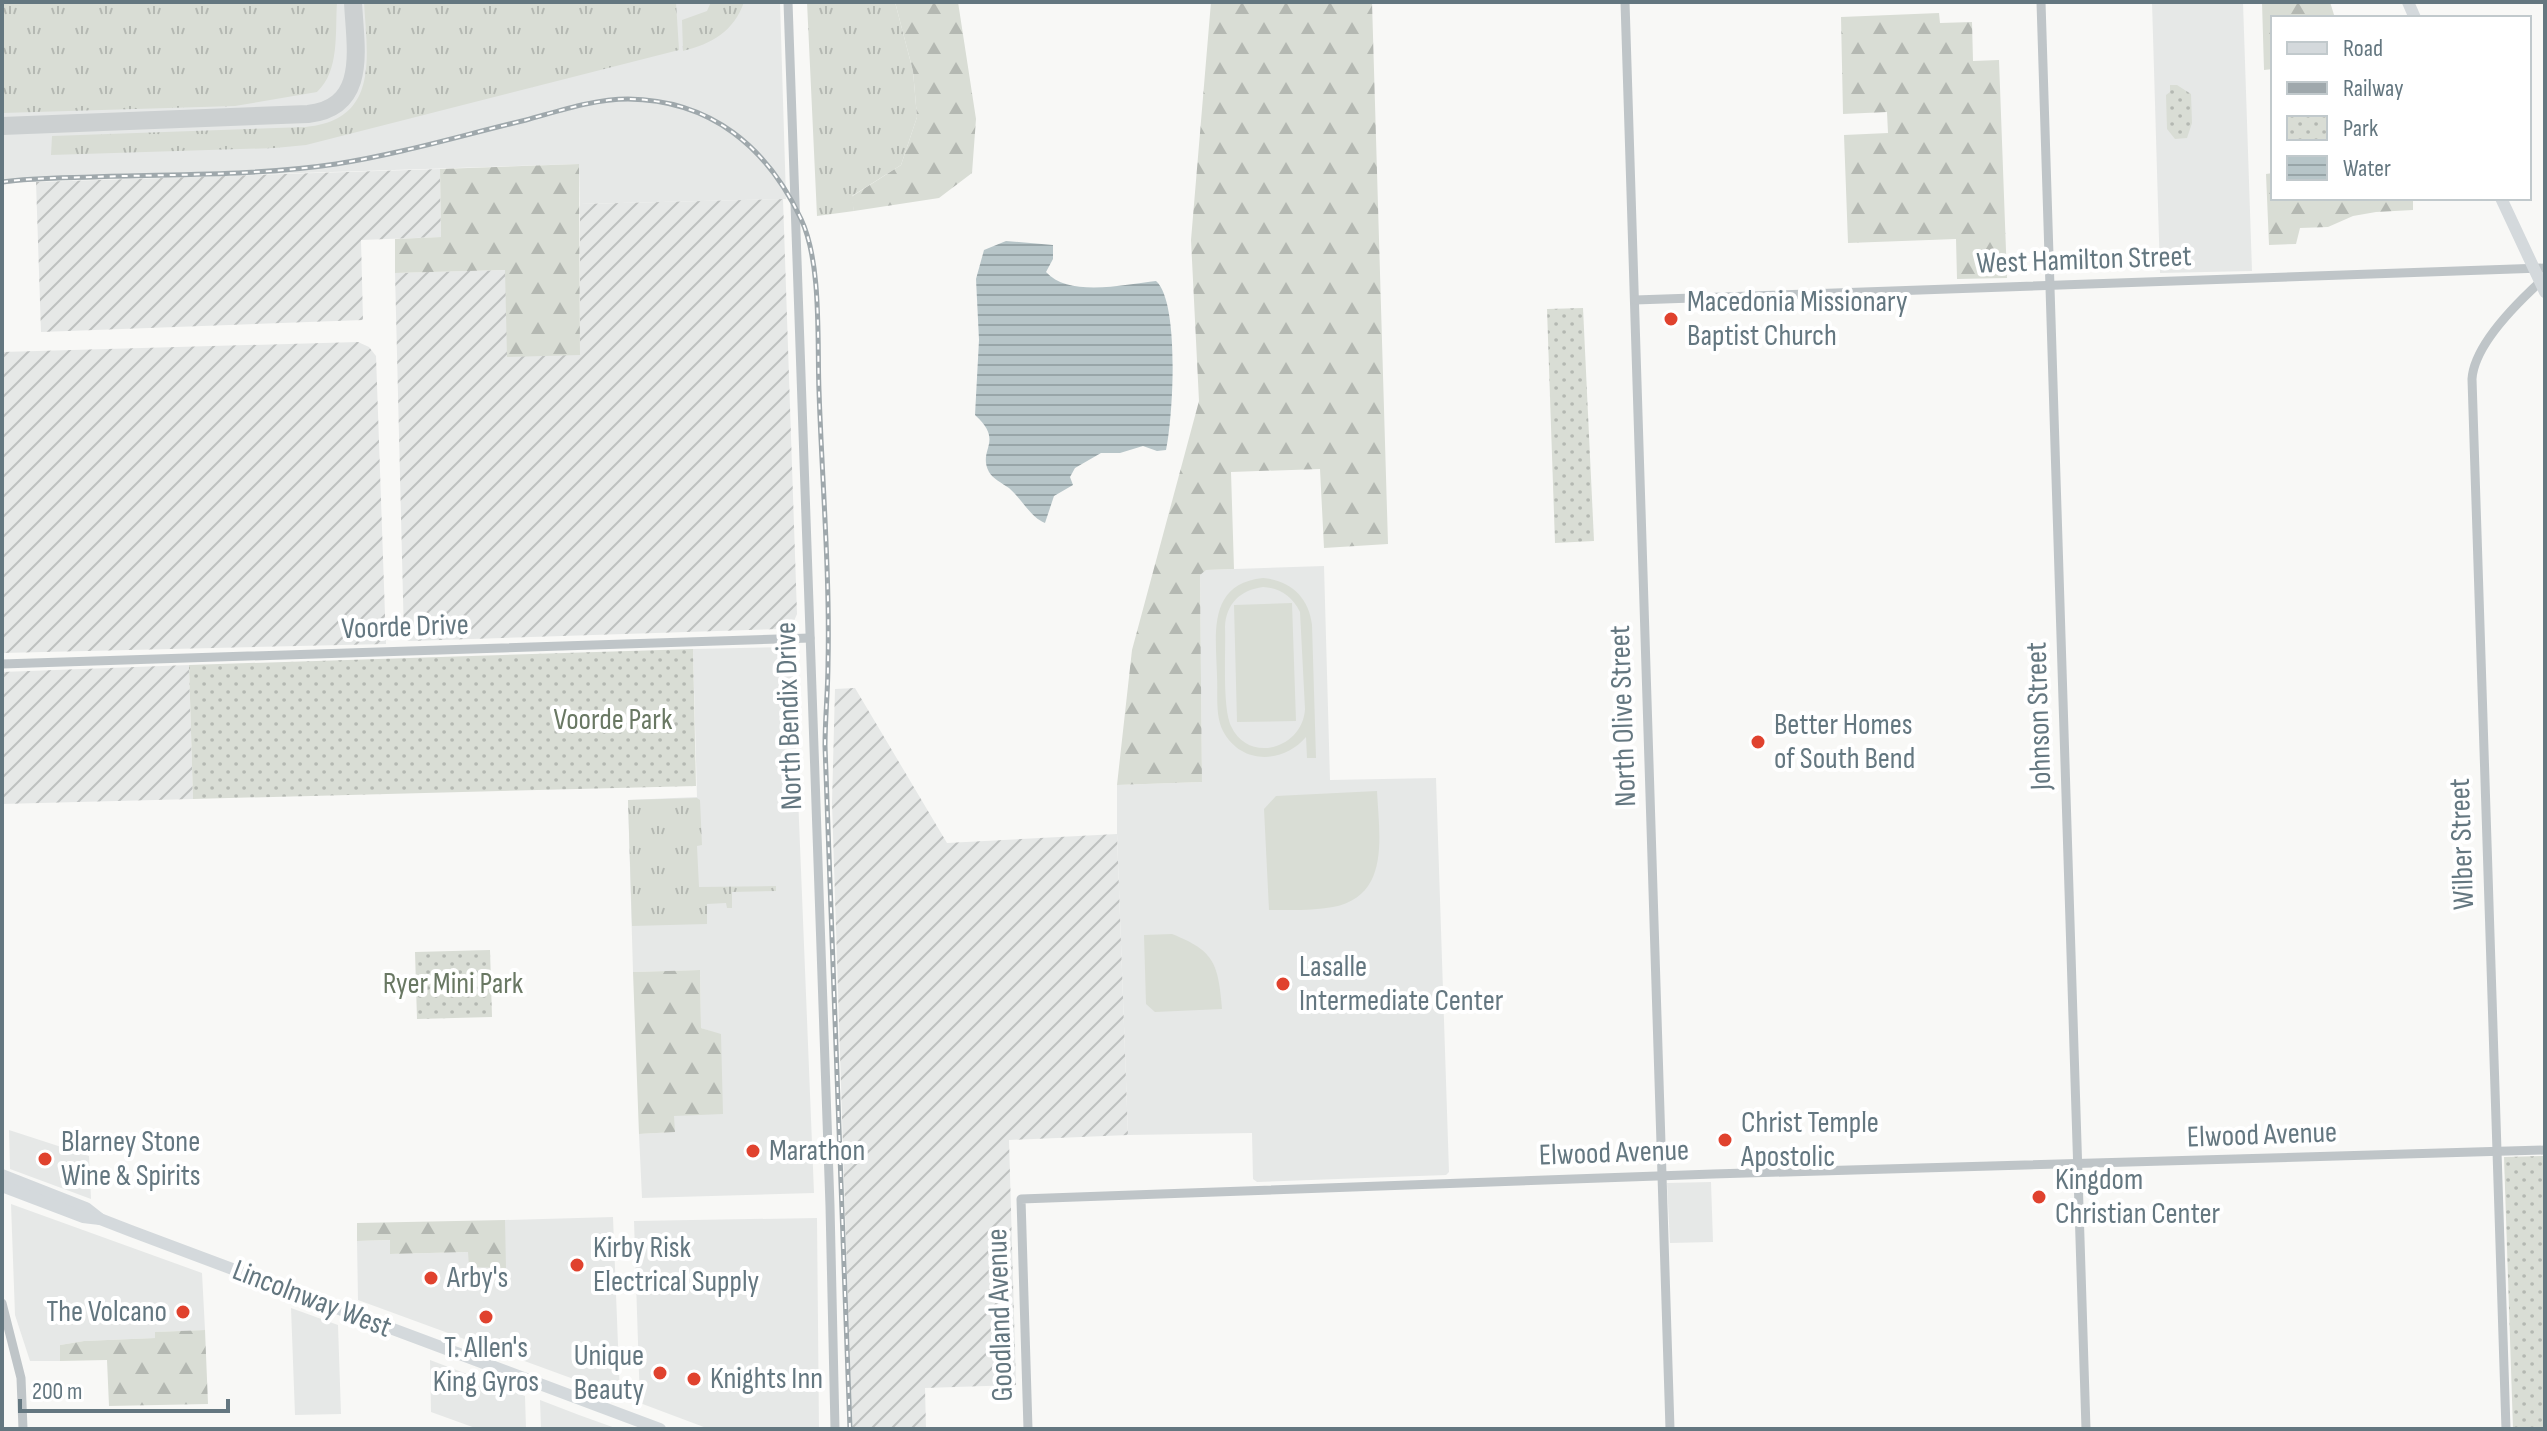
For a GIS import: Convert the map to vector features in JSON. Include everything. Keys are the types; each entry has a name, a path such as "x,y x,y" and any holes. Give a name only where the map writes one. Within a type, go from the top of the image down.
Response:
{"main road":[{"path":"2502,200 2540,269 2543,287"},
{"name":"Lincolnway West","path":"2,1175 86,1208 100,1219"},
{"name":"Lincolnway West","path":"2,1186 83,1217 100,1219 660,1429"}],"street":[{"name":"North Bendix Drive","path":"788,2 830,1193 835,1429"},
{"name":"North Olive Street","path":"1625,2 1670,1429"},
{"name":"Johnson Street","path":"2041,2 2086,1429"},
{"name":"West Hamilton Street","path":"1635,300 2540,269"},
{"name":"Wilber Street","path":"2506,1429 2472,379 2474,364 2482,348 2543,287"},
{"name":"Voorde Drive","path":"2,664 810,638"},
{"name":"Elwood Avenue","path":"1021,1199 1662,1175 2545,1150"},
{"name":"Goodland Avenue","path":"1021,1199 1028,1429"},
{"path":"2,1303 21,1378 23,1429"}],"shaded area":[{"path":"2,2 780,2 786,199 580,204 579,164 2,185"},
{"path":"2152,2 2243,2 2252,271 2160,273"},
{"path":"440,169 441,237 361,240 363,320 41,332 36,182"},
{"path":"783,199 797,614 794,621 781,629 409,641 404,638 395,273 506,270 580,355 580,204"},
{"path":"358,342 369,347 376,356 386,644 2,653 2,352"},
{"name":"Lasalle Intermediate Center","path":"1324,566 1330,780 1436,778 1449,1172 1446,1175 1257,1182 1253,1179 1252,1133 1128,1135 1117,785 1202,782 1200,574 1205,570"},
{"path":"792,647 814,1193 642,1198 639,1134 674,1132 674,1116 721,1035 701,1028 700,970 633,972 628,800 697,797 693,649"},
{"path":"189,665 193,799 2,804 2,672"},
{"path":"855,688 947,843 1117,834 1128,1135 1009,1140 1016,1385 925,1388 926,1429 852,1429 832,803 835,689"},
{"path":"9,1130 89,1156 91,1199 10,1169"},
{"path":"1711,1182 1713,1242 1670,1243 1667,1183"},
{"path":"11,1204 202,1273 205,1330 156,1332 155,1338 60,1345 60,1361 30,1361 15,1315"},
{"path":"613,1217 620,1396 358,1300 357,1241 391,1240 391,1254 468,1252 505,1268 505,1220"},
{"path":"817,1218 819,1429 709,1429 640,1403 634,1221"},
{"path":"291,1308 338,1325 341,1414 295,1415"},
{"path":"430,1360 525,1396 526,1429 478,1429 431,1412"},
{"path":"540,1400 579,1415 618,1429 541,1429"}],"green space":[{"path":"2,2 337,2 335,50 330,73 317,92 235,106 2,113"},
{"path":"364,2 676,2 679,50 306,145 51,155 52,136 306,127 330,122 347,112 358,99 364,82 367,43"},
{"path":"711,2 744,2 734,21 721,35 683,51 682,20 707,11"},
{"path":"807,2 895,2 913,71 917,117 901,165 852,196 854,211 817,216"},
{"path":"895,2 958,2 976,119 972,173 939,198 854,211 851,197 901,165 917,117 913,71"},
{"path":"1211,2 1372,2 1388,544 1324,548 1320,469 1231,472 1234,569 1206,570 1200,575 1202,782 1117,785 1132,650 1199,401 1191,240"},
{"path":"2262,2 2330,2 2334,16 2271,16 2271,69 2264,70"},
{"path":"1939,13 1940,23 1972,22 1973,61 1999,60 2007,278 1957,279 1956,239 1848,243 1844,135 1888,133 1887,112 1843,114 1841,17"},
{"path":"2170,85 2177,85 2191,94 2192,123 2187,138 2175,139 2167,129 2166,95 2170,92"},
{"path":"579,164 580,355 507,357 505,270 395,273 395,239 441,237 440,169"},
{"path":"2271,173 2271,200 2413,200 2413,210 2376,212 2353,216 2328,227 2300,228 2296,244 2269,245 2266,174"},
{"path":"1583,308 1594,541 1555,543 1547,309"},
{"path":"1263,578 1282,582 1290,586 1307,606 1312,625 1316,758 1307,758 1306,737 1286,752 1263,757 1240,750 1223,731 1217,704 1216,628 1224,601 1232,590 1245,582","holes":["1269,588 1289,597 1300,612 1305,709 1302,723 1295,734 1274,747 1262,748 1239,738 1228,717 1225,627 1228,611 1241,595 1255,589"]},
{"path":"1292,603 1296,721 1237,722 1234,605"},
{"name":"Voorde Park","path":"693,649 696,786 193,799 189,665"},
{"path":"1377,791 1378,861 1365,890 1352,901 1333,907 1269,910 1264,809 1276,796"},
{"path":"628,800 700,800 702,845 697,846 699,887 776,886 776,891 732,892 732,908 727,908 726,903 707,904 707,924 632,926"},
{"path":"1172,934 1206,953 1212,961 1219,981 1222,1009 1155,1012 1146,1004 1144,935"},
{"name":"Ryer Mini Park","path":"490,950 492,1017 417,1019 415,952"},
{"path":"700,970 701,1028 721,1034 723,1114 674,1116 675,1132 639,1134 633,972"},
{"path":"2545,1156 2545,1429 2513,1429 2504,1157"},
{"path":"505,1220 506,1268 469,1267 468,1252 390,1254 390,1240 357,1241 357,1223"},
{"path":"205,1330 208,1404 109,1406 107,1360 60,1361 60,1345 155,1338 155,1332"}],"water":[{"path":"1006,241 1053,245 1053,259 1046,272 1069,285 1099,287 1156,281 1164,293 1169,312 1173,361 1166,450 1157,451 1143,446 1120,453 1101,453 1075,468 1070,477 1073,485 1054,496 1045,523 989,472 986,464 988,432 975,415 979,340 976,279 984,250"}],"taxiway":[{"path":"2,126 308,114 328,109 341,100 350,87 354,72 353,2"}],"railway":[{"path":"2,182 306,168 408,150 577,106 628,99 658,101 710,118 733,132 753,150 787,193 808,237 817,303 828,595 825,746 850,1429"}],"place":[{"name":"Macedonia Missionary Baptist Church","path":"1671,319"},
{"name":"Better Homes of South Bend","path":"1758,742"},
{"name":"Lasalle Intermediate Center","path":"1283,984"},
{"name":"Christ Temple Apostolic","path":"1725,1140"},
{"name":"Marathon","path":"753,1151"},
{"name":"Blarney Stone Wine & Spirits","path":"45,1159"},
{"name":"Kingdom Christian Center","path":"2039,1197"},
{"name":"Kirby Risk Electrical Supply","path":"577,1265"},
{"name":"Arby's","path":"431,1278"},
{"name":"The Volcano","path":"183,1312"},
{"name":"T. Allen's King Gyros","path":"486,1317"},
{"name":"Unique Beauty","path":"660,1373"},
{"name":"Knights Inn","path":"694,1379"}]}
